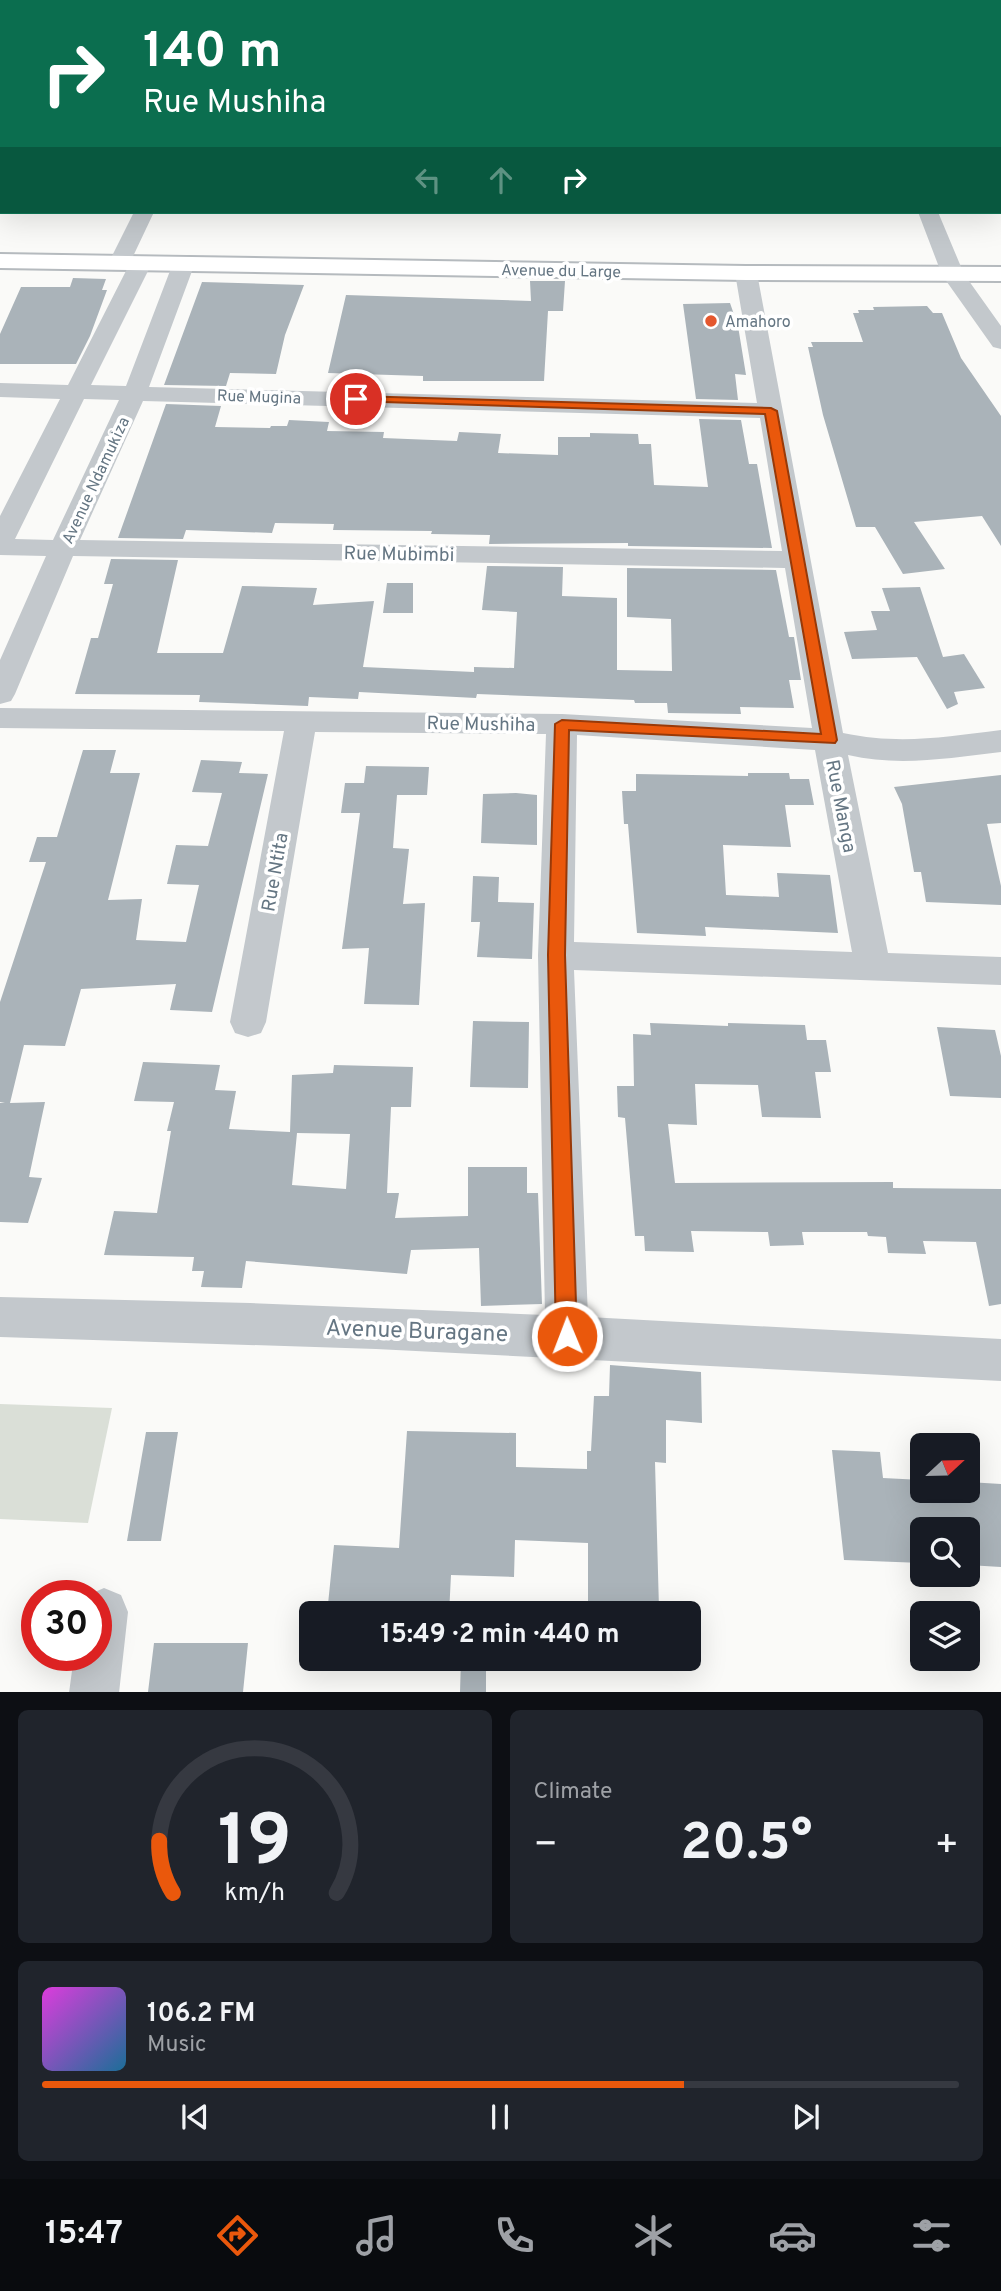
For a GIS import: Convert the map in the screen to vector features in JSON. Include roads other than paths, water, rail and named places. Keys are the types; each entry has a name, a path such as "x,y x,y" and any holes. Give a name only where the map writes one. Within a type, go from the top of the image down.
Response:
{"main road":[{"name":"Avenue du Large","path":"0,261 746,273 1001,274"}],"street":[{"path":"0,544 77,391 131,263 143,214"},
{"path":"929,214 953,275 1001,342"},
{"name":"Avenue Ndamukiza","path":"0,694 63,547 135,393 184,263"},
{"name":"Rue Manga","path":"746,273 829,740 873,967"},
{"name":"Rue Mugina","path":"0,390 771,411"},
{"name":"Rue Mubimbi","path":"0,544 798,560"},
{"name":"Rue Mushiha","path":"0,718 562,724 829,740 877,751 918,751 1001,741"},
{"name":"Rue Ntita","path":"248,1022 301,721"},
{"path":"562,724 556,955 567,1336"},
{"path":"556,955 1001,971"},
{"name":"Avenue Buragane","path":"0,1317 152,1319 567,1336 1001,1360"},
{"path":"94,1692 97,1671"}],"place":[{"name":"Amahoro","path":"711,321"}]}
